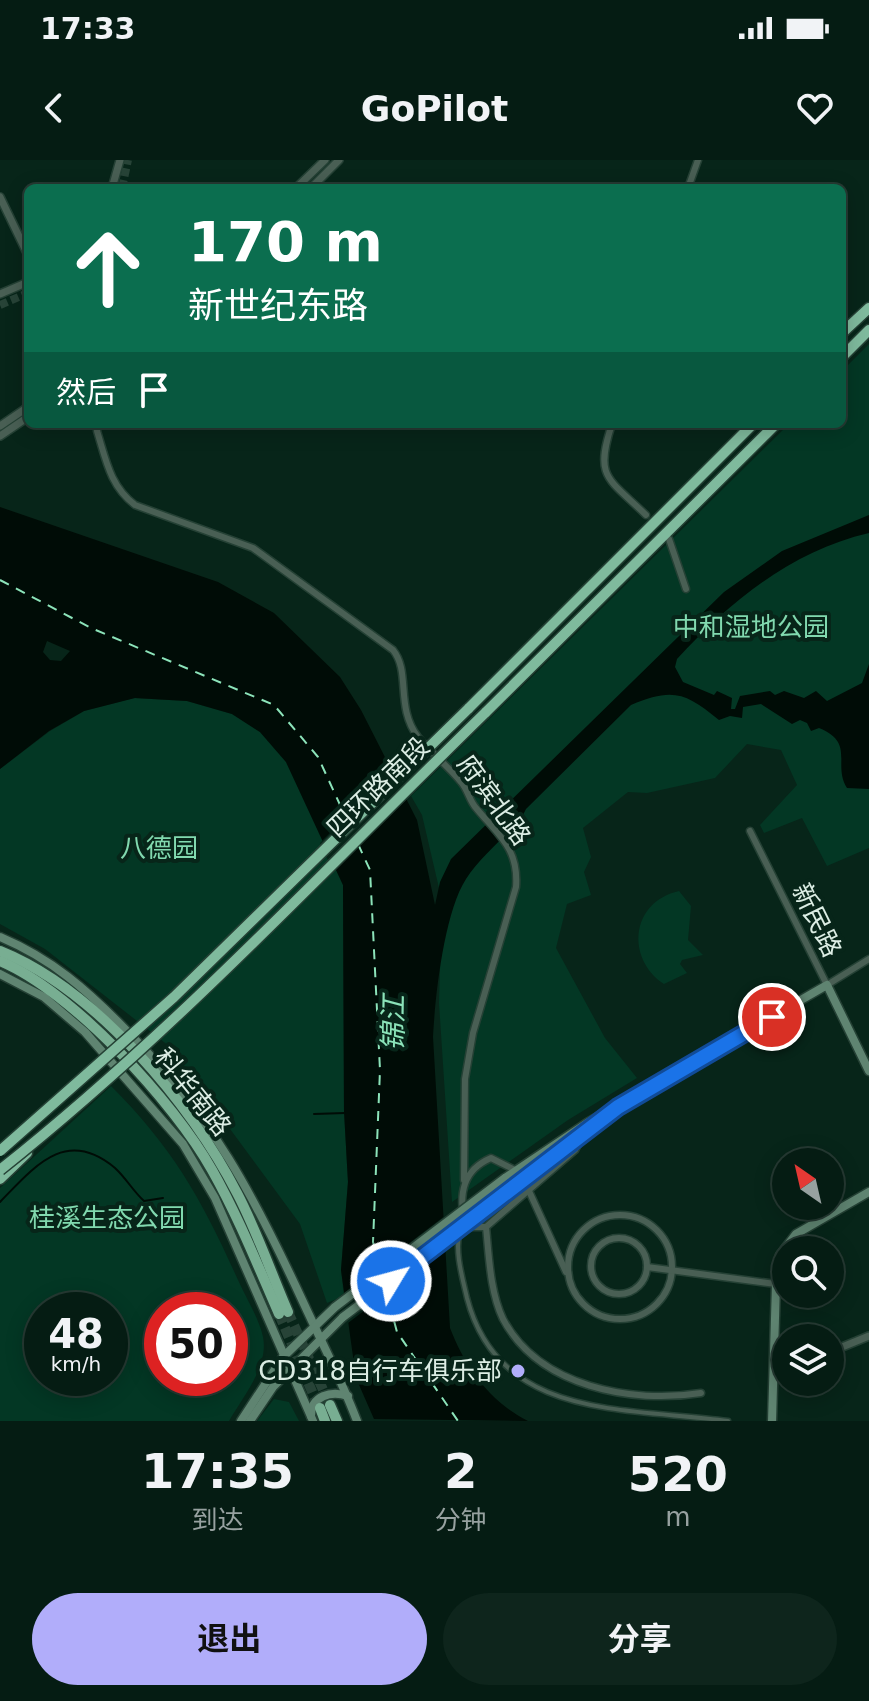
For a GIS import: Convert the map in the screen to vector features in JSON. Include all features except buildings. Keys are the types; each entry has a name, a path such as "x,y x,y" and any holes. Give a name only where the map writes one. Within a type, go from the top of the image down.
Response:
{"highway":[{"path":"846,329 869,308"},
{"path":"846,353 869,330"},
{"name":"四环路南段","path":"0,1151 174,997 749,428"},
{"name":"四环路南段","path":"0,1170 49,1131 184,1007 772,428"},
{"name":"科华南路","path":"0,951 79,999 169,1092 219,1161 238,1195 284,1313 210,1166 169,1110 82,1015 49,989 0,961"},
{"path":"0,1179 49,1131"},
{"path":"325,1421 325,1407 337,1421"}],"main road":[{"path":"0,937 58,966 84,986 184,1090 230,1156 320,1337 357,1421"},
{"path":"0,974 44,997 85,1032 161,1115 215,1198 312,1420"},
{"name":"新民路","path":"827,985 869,1071"},
{"path":"241,1421 283,1357 314,1325 505,1178 587,1123 827,985"},
{"path":"79,999 122,1025"},
{"path":"250,1421 289,1370 343,1317 618,1107"},
{"path":"210,1166 215,1198"},
{"path":"794,1236 869,1192"},
{"path":"312,1420 311,1408 319,1398 331,1393 348,1396"},
{"path":"772,1421 776,1396"}],"street":[{"path":"113,184 120,160"},
{"path":"300,184 325,160"},
{"path":"315,184 339,160"},
{"path":"689,184 698,160"},
{"path":"0,197 24,247"},
{"path":"0,294 24,284"},
{"path":"0,426 24,410"},
{"path":"0,436 24,420"},
{"name":"府滨北路","path":"99,428 112,482 135,505 253,548 393,650 401,665 403,704 411,726 462,783 515,856 516,887 480,1005 467,1063 464,1221 458,1237 473,1320 484,1344 519,1379 547,1395 573,1404 622,1412 728,1421"},
{"path":"611,428 602,455 604,469 612,482 646,515"},
{"path":"669,539 686,589"},
{"name":"新民路","path":"750,831 827,985"},
{"path":"827,985 869,959"},
{"path":"464,1221 471,1227 486,1227 575,1150 583,1134"},
{"path":"464,1180 473,1168 491,1158 517,1171"},
{"path":"529,1191 573,1292 584,1306 599,1316 617,1320 635,1317 651,1309 663,1297 672,1270 668,1245 659,1231 638,1218 613,1215 590,1224 573,1242 567,1275"},
{"path":"486,1227 491,1269 502,1317 528,1350 575,1382 657,1397 701,1393"},
{"path":"627,1239 642,1250 647,1267 645,1276 634,1290 616,1294 595,1279 592,1261 595,1253 609,1240 627,1239"},
{"path":"647,1267 772,1283"},
{"path":"844,1346 869,1336"}],"green space":[{"name":"中和湿地公园","path":"869,344 869,848 827,866 802,818 764,833 760,825 797,785 781,750 747,744 715,778 647,793 628,792 583,828 591,857 584,872 591,895 567,904 556,948 605,1038 637,1078 568,1120 452,1202 439,1003 442,901 422,815 411,796 785,428 846,428 846,367"},
{"name":"八德园","path":"134,698 187,701 232,714 260,732 286,762 343,885 344,1111 348,1182 341,1270 344,1296 327,1303 300,1224 169,1046 45,949 0,924 0,769 50,731 84,711"},
{"path":"679,891 691,906 688,940 703,955 682,960 680,964 687,973 664,984 643,960 639,932 651,907 663,897"},
{"name":"桂溪生态公园","path":"111,1086 152,1132 185,1177 244,1292 144,1292 144,1396 245,1396 229,1421 0,1421 0,1188"},
{"name":"桂溪生态公园","path":"248,1300 263,1337 259,1370 248,1390"},
{"path":"274,1399 289,1402 299,1421 257,1421"}],"water":[{"name":"锦江","path":"0,507 218,582 274,613 340,677 361,710 417,820 435,905 440,882 451,859 724,592 782,551 869,515 869,533 814,552 764,581 697,638 677,659 675,667 683,682 714,695 717,691 732,698 731,709 735,709 740,696 770,691 775,695 784,691 804,698 816,691 827,701 862,683 869,664 869,789 847,788 843,779 840,747 830,734 819,728 811,731 807,723 800,720 792,724 761,704 743,707 742,718 730,716 719,720 697,704 678,696 645,699 631,705 526,809 521,819 472,871 458,894 446,933 433,1037 450,1328 480,1382 502,1404 528,1421 374,1419 356,1378 341,1270 348,1182 344,1111 343,885 286,762 260,732 232,714 187,701 135,698 84,711 49,731 0,769","holes":["47,641 70,651 61,661 50,660 43,652"]}],"pier":[{"path":"394,769 408,795 333,871 320,843"},
{"path":"446,1215 448,1247 348,1323 342,1315 340,1296"}],"waterway":[{"path":"314,1114 345,1113"},
{"path":"0,1202 39,1165 66,1151 97,1156 115,1168 144,1201 163,1198"}],"ferry route":[{"path":"0,580 91,628 274,705 318,757 347,820"},
{"path":"358,844 370,870 380,1070 373,1242 380,1269"},
{"path":"385,1287 397,1332 458,1421"}],"tunnel":[{"path":"123,184 128,160"},
{"path":"0,305 24,295"},
{"path":"288,1312 329,1403"},
{"path":"279,1314 319,1408"}],"place":[{"name":"CD318自行车俱乐部","path":"518,1371"}],"route":[{"path":"391,1281 618,1107 772,1017"}]}
